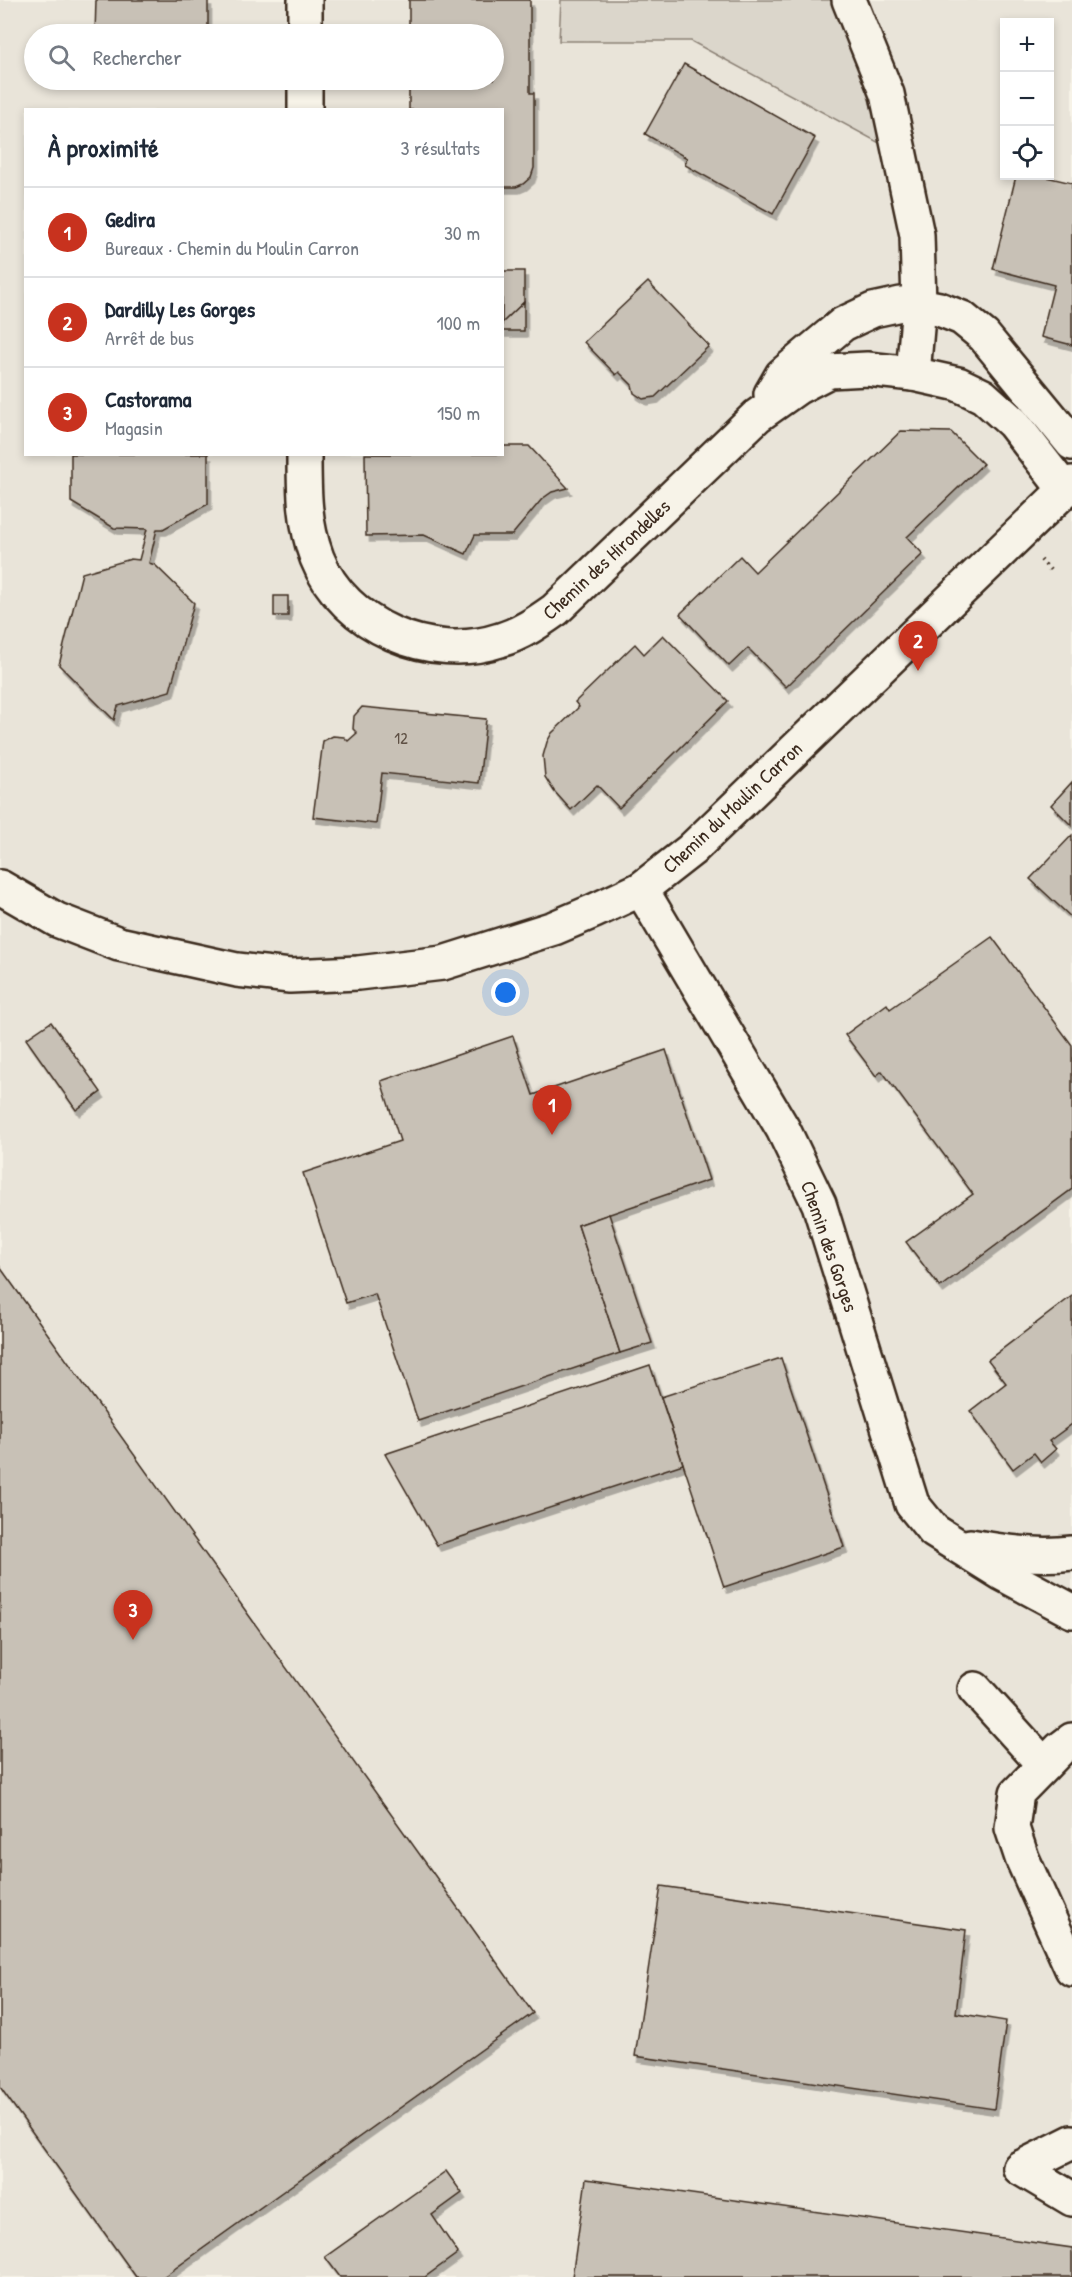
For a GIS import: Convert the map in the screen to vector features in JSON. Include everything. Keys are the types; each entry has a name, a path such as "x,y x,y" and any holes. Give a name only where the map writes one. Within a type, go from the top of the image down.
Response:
{"street":[{"path":"305,0 305,24"},
{"path":"849,0 887,94 917,235 919,305 914,374"},
{"path":"305,90 305,108"},
{"name":"Chemin des Hirondelles","path":"757,416 782,375 843,324 873,310 901,304 919,305 939,309 962,318 984,336 1072,443"},
{"name":"Chemin des Hirondelles","path":"304,456 304,507 308,533 318,560 336,590 365,618 391,633 418,643 446,647 498,641 520,632 555,610 757,416 798,387 830,371 867,369 914,374 958,384 983,396 1013,423 1068,486"},
{"name":"Chemin du Moulin Carron","path":"0,887 57,920 118,944 237,970 290,976 358,974 443,963 554,928 641,889 691,849 1068,486"},
{"name":"Chemin des Gorges","path":"641,889 783,1129 819,1204 912,1504 934,1531 1003,1574 1072,1611"},
{"name":"Chemin des Gorges","path":"958,1544 1014,1554 1072,1553"},
{"path":"975,1689 1062,1745 1017,1793 1012,1828 1022,1857 1072,1969"},
{"path":"1072,2142 1020,2168 1072,2199"}],"shaded area":[{"path":"0,0 561,0 560,41 691,41 882,144 848,31 835,0 1072,0 1072,2277 0,2277"},
{"path":"561,0 835,0 848,31 883,145 691,41 559,41"}],"building":[{"path":"96,0 208,0 208,24 95,24"},
{"path":"409,0 530,0 530,93 534,93 534,168 531,177 523,184 516,187 504,187 504,108 409,108 409,90 504,90 504,24 409,24"},
{"path":"684,64 815,138 773,214 685,165 687,158 645,134"},
{"path":"1054,179 1072,183 1072,345 1041,337 1054,285 993,269 1015,180"},
{"path":"504,271 524,271 524,302 504,321"},
{"path":"648,282 709,346 655,397 643,399 634,393 632,385 619,372 616,375 584,342"},
{"path":"524,302 524,331 504,331 504,321"},
{"path":"901,431 951,432 983,464 907,537 923,554 786,687 748,648 729,666 680,614 740,556 755,572"},
{"path":"504,446 529,446 568,488 552,492 542,499 512,535 475,535 466,554 424,535 366,536 365,456 504,456"},
{"path":"71,456 208,456 208,504 163,529 157,529 149,563 155,565 194,603 170,691 118,706 114,720 59,665 82,573 131,559 139,560 147,529 114,528 71,502"},
{"path":"274,596 288,596 288,616 274,616"},
{"path":"663,635 728,701 619,808 597,785 571,810 545,777 543,756 547,742 552,733 579,707 575,702 635,644 644,654"},
{"path":"362,707 486,719 479,783 382,773 376,824 313,817 323,741 333,736 344,737 348,741 357,733 353,729 354,716"},
{"path":"1072,782 1072,826 1051,805"},
{"path":"1072,835 1072,918 1030,879"},
{"path":"992,937 1072,1045 1072,1189 940,1287 906,1242 973,1194 882,1071 876,1076 845,1035 887,1004 890,1009"},
{"path":"51,1022 101,1092 76,1110 26,1039"},
{"path":"513,1036 533,1095 666,1050 709,1180 578,1225 620,1353 418,1421 375,1294 346,1303 303,1173 400,1141 381,1081"},
{"path":"609,1214 652,1343 620,1353 578,1225"},
{"path":"0,1267 533,2013 163,2277 136,2277 0,2087"},
{"path":"1072,1296 1072,1424 1049,1441 1056,1449 1041,1462 1034,1453 1013,1469 970,1411 1006,1383 988,1360"},
{"path":"781,1358 844,1547 724,1587 661,1397"},
{"path":"650,1365 683,1464 437,1545 385,1454"},
{"path":"661,1886 966,1930 956,2013 1006,2021 994,2109 635,2056"},
{"path":"446,2171 462,2193 432,2215 458,2253 425,2277 340,2277 325,2257"},
{"path":"586,2179 1072,2248 1072,2277 572,2277"}],"place":[{"name":"Dardilly Les Gorges","path":"918,671"},
{"name":"Gedira","path":"552,1135"},
{"name":"Castorama","path":"133,1640"}]}
